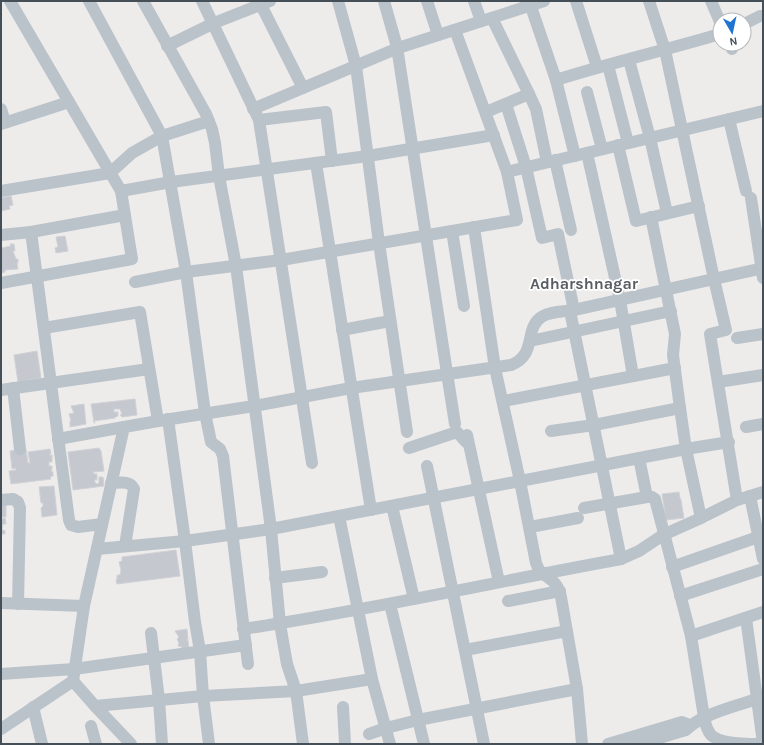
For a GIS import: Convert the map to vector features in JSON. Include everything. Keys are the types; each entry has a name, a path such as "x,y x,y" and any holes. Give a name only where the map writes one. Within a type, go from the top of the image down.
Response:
{"street":[{"path":"1,283 132,259 121,191 10,1"},
{"path":"89,1 162,136 186,272 205,413 211,442 222,452 248,664"},
{"path":"143,1 212,129 219,176 236,266 271,529 280,624 287,664 296,690 303,744"},
{"path":"202,1 214,23 259,120 303,397 312,464"},
{"path":"338,1 356,66 379,243 407,432"},
{"path":"384,1 398,48 456,424"},
{"path":"427,1 438,35"},
{"path":"474,1 529,94 536,109 571,230"},
{"path":"253,109 398,48 486,20 530,3 544,1"},
{"path":"576,1 603,66 623,144 636,221 652,223 668,214 699,206"},
{"path":"649,1 665,50 726,330 710,334 737,500"},
{"path":"711,1 716,12"},
{"path":"167,46 214,23 263,2 302,88"},
{"path":"530,3 581,154 620,300 633,376"},
{"path":"752,20 760,16"},
{"path":"135,282 186,272 331,252 517,220 507,172 455,30"},
{"path":"556,80 712,36"},
{"path":"629,60 650,138 668,214"},
{"path":"588,92 602,149"},
{"path":"486,112 529,94"},
{"path":"1,109 3,123 69,102"},
{"path":"506,104 526,167 542,238 558,234 575,332 621,559"},
{"path":"507,172 763,110"},
{"path":"259,120 326,112 332,161"},
{"path":"58,439 351,388 511,365 524,358 534,325 541,318 551,313 572,311 714,279 762,272 748,195 729,119"},
{"path":"1,191 110,173 132,153 162,136 209,121"},
{"path":"121,191 171,182 368,156 494,135"},
{"path":"316,163 371,510"},
{"path":"1,236 124,215"},
{"path":"652,223 675,334 673,350 680,408 686,449 701,518"},
{"path":"474,227 495,368 504,401 530,527 536,564 541,574 554,581 560,591 577,689 582,744"},
{"path":"452,231 464,306"},
{"path":"31,232 68,520 71,525 78,527 102,524"},
{"path":"530,341 671,311"},
{"path":"44,328 140,312 150,369 163,420 185,541 200,651 203,696 209,744"},
{"path":"342,330 390,321"},
{"path":"738,338 763,334"},
{"path":"504,401 675,368"},
{"path":"20,449 7,389 150,369"},
{"path":"718,382 763,375"},
{"path":"551,431 594,425 680,408"},
{"path":"746,427 763,424"},
{"path":"124,427 84,606 74,675 95,706 131,744"},
{"path":"409,448 457,432 467,439 499,582"},
{"path":"97,549 185,541 271,529 728,442"},
{"path":"639,458 647,497"},
{"path":"427,466 484,744"},
{"path":"112,483 128,482 134,489 125,546"},
{"path":"243,629 280,624 390,604 453,590 621,559 639,551 663,535 737,500 763,492"},
{"path":"750,496 763,559"},
{"path":"530,527 581,513 610,503 652,497 657,503 663,535 691,636 704,718 708,729 711,735 717,738 732,742 763,744 760,698 746,618"},
{"path":"1,500 13,499 18,502 20,508 18,604"},
{"path":"753,514 763,500"},
{"path":"392,506 414,599"},
{"path":"339,516 372,679 390,744"},
{"path":"672,567 758,537"},
{"path":"680,596 763,569"},
{"path":"275,578 322,572"},
{"path":"508,601 560,591"},
{"path":"1,603 84,606"},
{"path":"390,604 424,744"},
{"path":"691,636 763,612"},
{"path":"465,650 567,631"},
{"path":"150,633 159,700 162,744"},
{"path":"1,674 74,675 154,658 246,644"},
{"path":"1,729 33,707 74,675"},
{"path":"95,706 203,696 296,690 372,679"},
{"path":"370,734 386,728 418,720 577,689"},
{"path":"639,744 671,739 704,718 760,698"},
{"path":"33,707 42,744"},
{"path":"343,708 345,744"},
{"path":"608,744 682,722 690,726"},
{"path":"91,726 96,744"}],"building":[{"path":"11,196 13,205 9,206 10,209 1,211 1,198"},
{"path":"65,236 68,251 56,253 55,248 58,247 56,237"},
{"path":"10,244 14,244 15,251 13,251 16,259 18,259 18,269 5,270 5,272 1,273 1,248 11,246"},
{"path":"37,351 41,378 18,382 14,355"},
{"path":"135,399 137,415 122,417 120,415 122,414 120,409 114,409 114,412 118,412 118,416 115,418 94,421 94,423 91,404"},
{"path":"84,404 86,424 70,427 71,421 69,414 74,413 71,406"},
{"path":"99,448 101,451 104,471 93,472 94,474 97,474 97,480 94,480 96,484 99,483 99,477 103,477 104,486 73,490 68,452"},
{"path":"26,449 28,463 30,463 28,452 50,449 51,453 49,455 52,455 52,462 49,462 49,466 52,466 51,471 53,472 53,476 50,477 51,479 11,484 9,471 16,470 16,468 12,469 10,451"},
{"path":"54,486 57,515 42,517 41,508 43,503 41,503 39,487"},
{"path":"679,492 684,518 666,520 662,494"},
{"path":"6,503 6,517 1,517 1,504"},
{"path":"5,518 6,524 3,524 2,529 4,531 5,530 5,534 1,534 1,519"},
{"path":"176,550 180,576 117,584 117,575 120,575 121,570 119,562 122,561 122,557"},
{"path":"187,629 189,649 182,649 182,647 178,646 179,643 177,639 179,637 175,631"}],"district":[{"name":"Adharshnagar","path":"584,283"}]}
